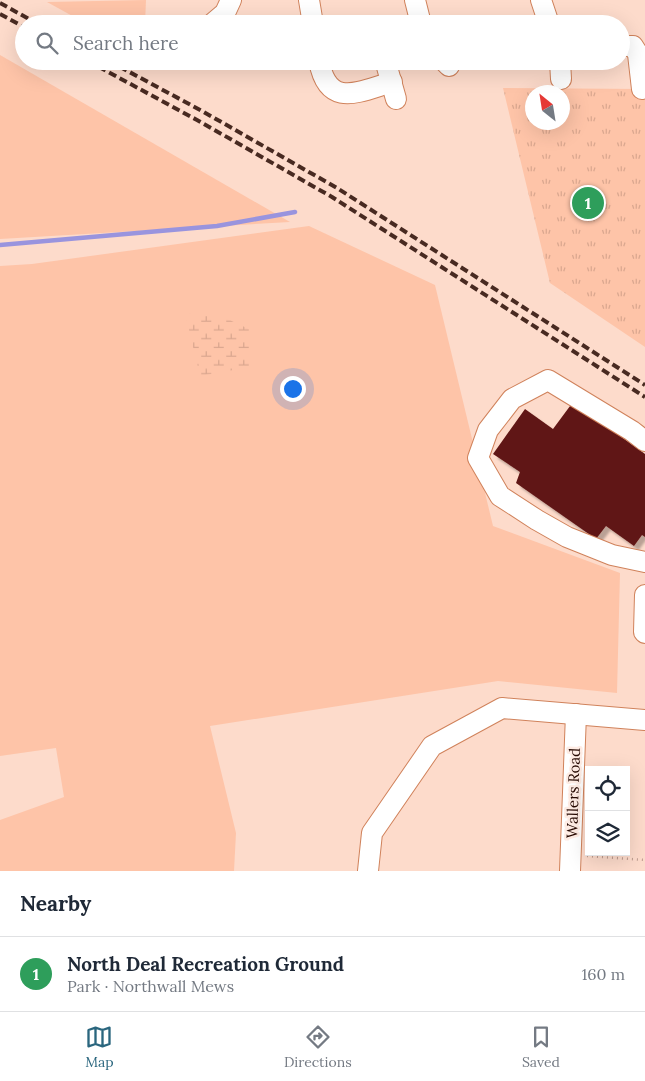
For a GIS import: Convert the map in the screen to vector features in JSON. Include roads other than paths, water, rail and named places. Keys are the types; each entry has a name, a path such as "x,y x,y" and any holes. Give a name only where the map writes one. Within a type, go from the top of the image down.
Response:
{"street":[{"path":"223,15 231,0"},
{"path":"309,0 312,15"},
{"path":"415,0 419,15"},
{"path":"541,0 546,15"},
{"path":"630,46 633,46 638,54 642,88"},
{"path":"321,70 326,84 342,93 360,92 392,83"},
{"path":"645,442 548,380 512,399 488,430 478,458 500,496 522,510 567,537 612,555 645,562"},
{"path":"645,595 645,633"},
{"path":"368,871 372,833 432,746 502,708 645,720"},
{"name":"Wallers Road","path":"570,863 576,714"}],"waterway":[{"path":"0,245 217,226 295,212"}],"railway":[{"path":"0,3 22,15"},
{"path":"0,14 15,22"},
{"path":"105,70 332,197 645,397"},
{"path":"126,70 337,188 645,385"}],"place":[{"name":"North Deal Recreation Ground","path":"588,203"}]}
